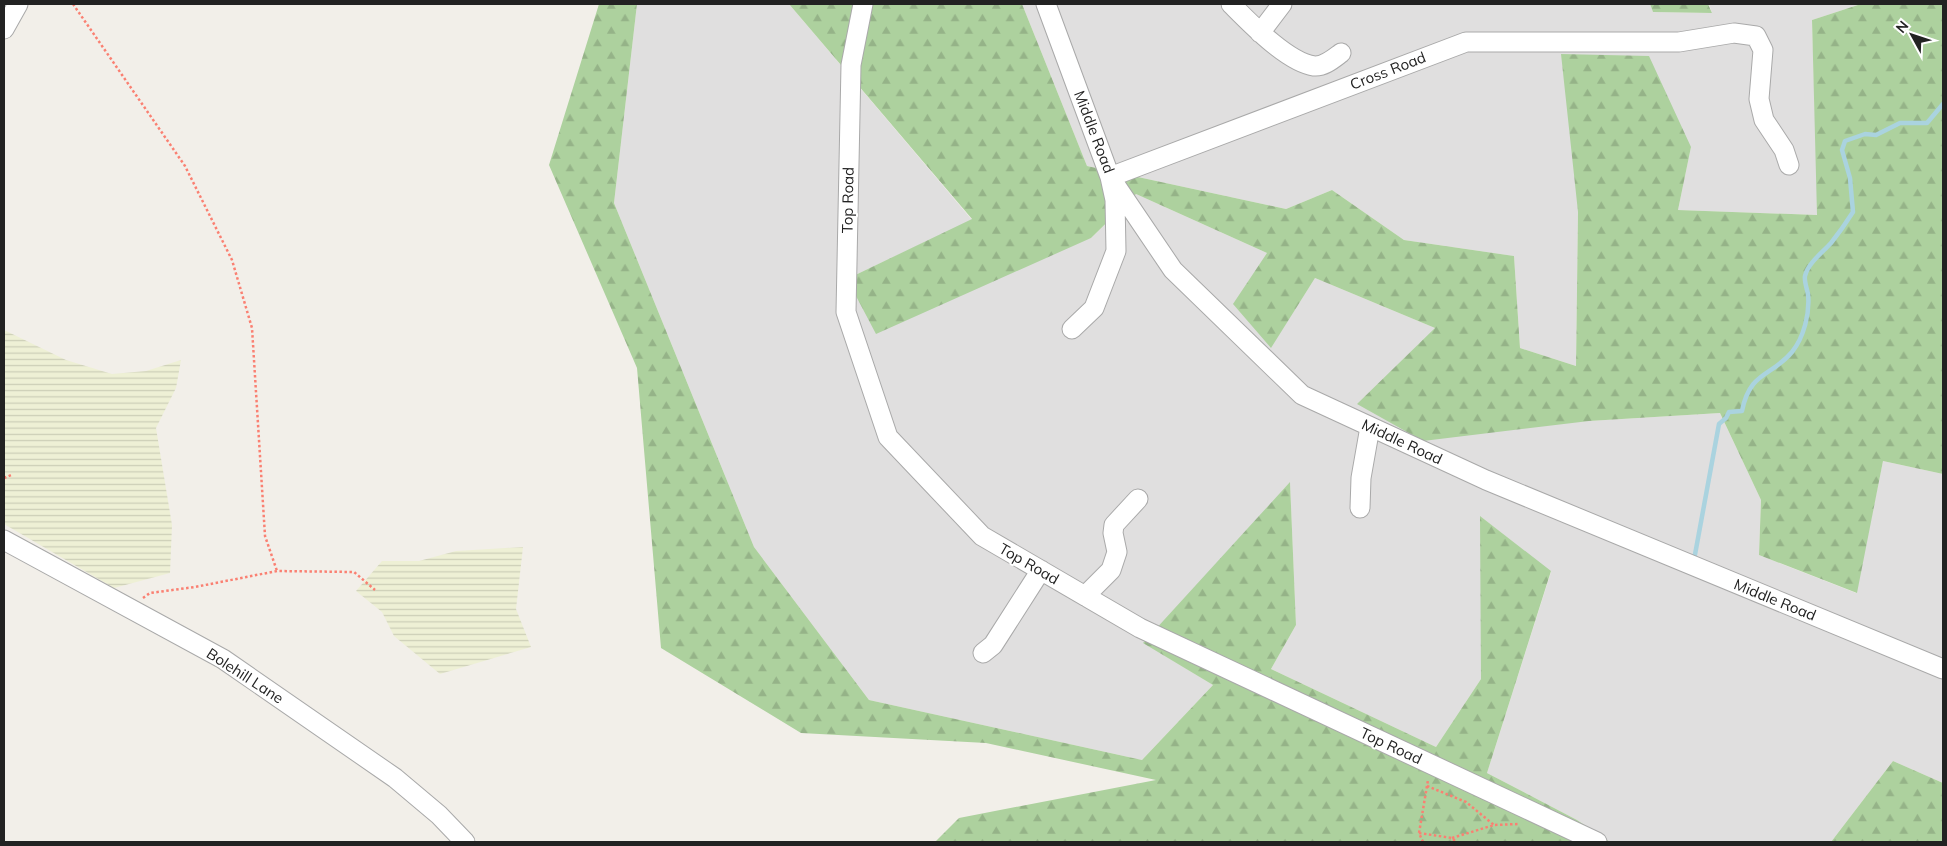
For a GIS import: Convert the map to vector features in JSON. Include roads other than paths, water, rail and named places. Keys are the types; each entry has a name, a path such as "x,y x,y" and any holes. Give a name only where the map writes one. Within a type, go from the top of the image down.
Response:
{"street":[{"path":"4,29 18,4"},
{"name":"Top Road","path":"863,4 851,65 846,312 888,437 982,536 1140,628 1597,842"},
{"name":"Middle Road","path":"1046,4 1110,177 1173,270 1302,395 1486,480 1943,670"},
{"path":"1231,4 1260,33 1302,62 1315,66 1326,64 1341,53"},
{"path":"1260,33 1282,4"},
{"name":"Cross Road","path":"1110,177 1466,42 1679,42 1734,33 1756,36 1763,50 1759,99 1764,120 1784,150 1789,165"},
{"path":"1072,329 1094,308 1116,251 1115,200 1110,177"},
{"path":"1360,508 1360,485 1370,427"},
{"path":"1085,596 1111,570 1117,552 1113,534 1114,525 1138,499"},
{"name":"Bolehill Lane","path":"4,540 222,660 394,778 439,815 465,842"},
{"path":"983,653 993,645 1041,570"}],"waterway":[{"path":"1694,560 1719,424 1726,418 1729,412 1742,411 1750,388 1762,376 1784,360 1796,346 1803,332 1807,317 1808,294 1805,283 1807,271 1812,262 1831,243 1853,212 1850,178 1842,150 1845,141 1865,134 1876,135 1900,123 1927,123 1943,104"}]}
